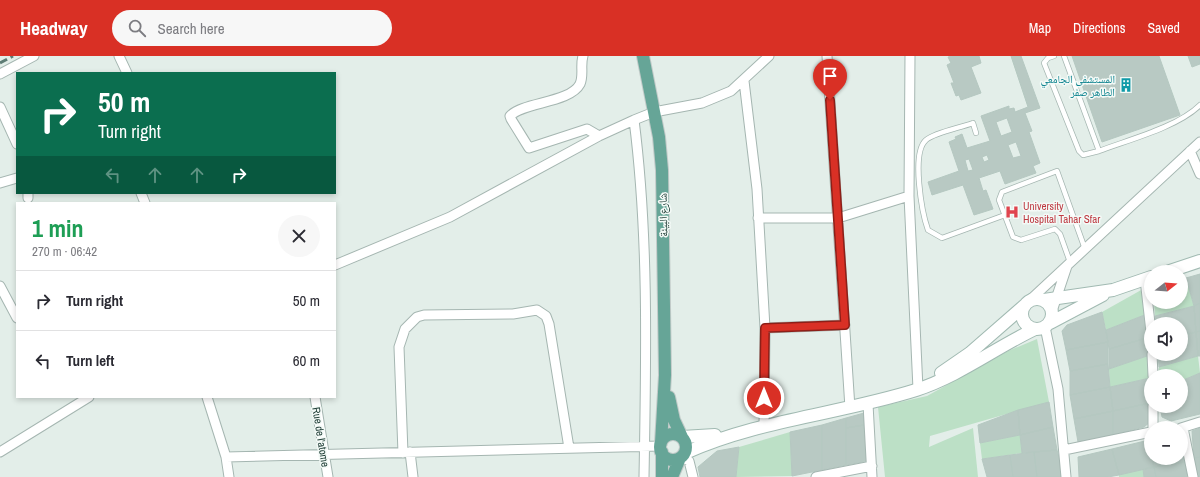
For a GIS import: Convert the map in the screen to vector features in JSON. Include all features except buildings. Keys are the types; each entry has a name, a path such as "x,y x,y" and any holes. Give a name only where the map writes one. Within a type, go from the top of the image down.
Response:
{"main road":[{"name":"شارع البيئة","path":"643,56 654,112 662,170 665,375 661,447 662,477"},
{"name":"شارع البيئة","path":"665,375 674,420 682,438"},
{"path":"672,477 682,456 686,444 682,438 674,434 670,435 661,447 664,456 672,460 682,456"}],"street":[{"path":"0,74 34,56"},
{"path":"119,56 127,72"},
{"path":"583,56 580,83 576,89 543,104 518,111 510,116 529,148 587,129 592,130 599,136"},
{"path":"336,265 450,217 599,136 634,120 654,112 711,100 731,91 744,81 770,56"},
{"path":"827,56 850,408"},
{"path":"910,56 909,196 918,389"},
{"path":"744,81 757,189 765,328 764,427"},
{"path":"0,107 16,142"},
{"path":"634,120 641,173 647,396 644,477"},
{"path":"918,389 970,353 1028,302 1200,142"},
{"path":"1190,151 1200,174"},
{"path":"0,183 16,178"},
{"path":"758,218 838,218 909,196"},
{"path":"1188,265 1200,261"},
{"path":"1066,477 1058,389 1043,326 1052,311 1048,303 1049,299 1069,264"},
{"path":"682,438 740,432 868,404 918,389 947,377 1113,290 1144,279"},
{"path":"0,286 16,316"},
{"path":"1043,326 1030,327 1023,319 1022,314 1028,302 1034,299 1049,299 1113,290"},
{"path":"413,477 407,453 399,347 405,329 411,321 424,315 513,314 537,310 546,316 549,324 569,448"},
{"path":"765,328 845,325"},
{"path":"0,452 86,398"},
{"path":"207,398 226,457 229,477"},
{"name":"Rue de l'atome","path":"315,398 328,477"},
{"path":"868,404 872,477"},
{"path":"1188,426 1200,422"},
{"path":"693,477 689,461 682,456 704,444 740,432"},
{"path":"1064,450 1144,433"},
{"path":"226,457 645,446 661,447"},
{"path":"1188,455 1193,477"},
{"path":"816,477 872,466"}],"lane":[{"path":"1054,56 1048,58 1044,63 1079,151 1084,155 1099,151 1177,122 1193,112 1200,105"},
{"path":"1064,56 1099,151"},
{"path":"976,133 973,123 930,138 922,146 919,152 919,164 922,208 925,223 928,230 942,238 1005,216"},
{"path":"1069,264 1057,230 1050,230 1021,240 1016,240 1012,235 999,198 1002,192 1057,171 1085,249"}],"green space":[{"path":"1188,285 1194,306 1188,308"},
{"path":"1143,289 1144,309 1146,309 1147,314 1106,330 1102,312"},
{"path":"1154,309 1182,309 1155,316"},
{"path":"1037,339 1049,402 930,436 929,447 973,428 978,477 885,477 878,407 927,396 1008,351"},
{"path":"1198,356 1200,373 1188,378 1188,369 1159,369 1159,367 1180,361 1188,361 1188,359"},
{"path":"1144,357 1144,361 1150,361 1150,369 1144,369 1144,379 1110,387 1109,369"},
{"path":"790,432 792,476 736,477 739,447"},
{"path":"1020,435 1022,453 982,459 980,443"},
{"path":"1143,469 1144,477 1119,477 1119,475"}],"railway":[{"path":"0,63 13,56"}],"place":[{"name":"المستشفى الجامعي الطاهر صفر","path":"1126,85"},
{"name":"University Hospital Tahar Sfar","path":"1012,212"}],"route":[{"path":"764,398 765,328 845,325 830,100"}]}
